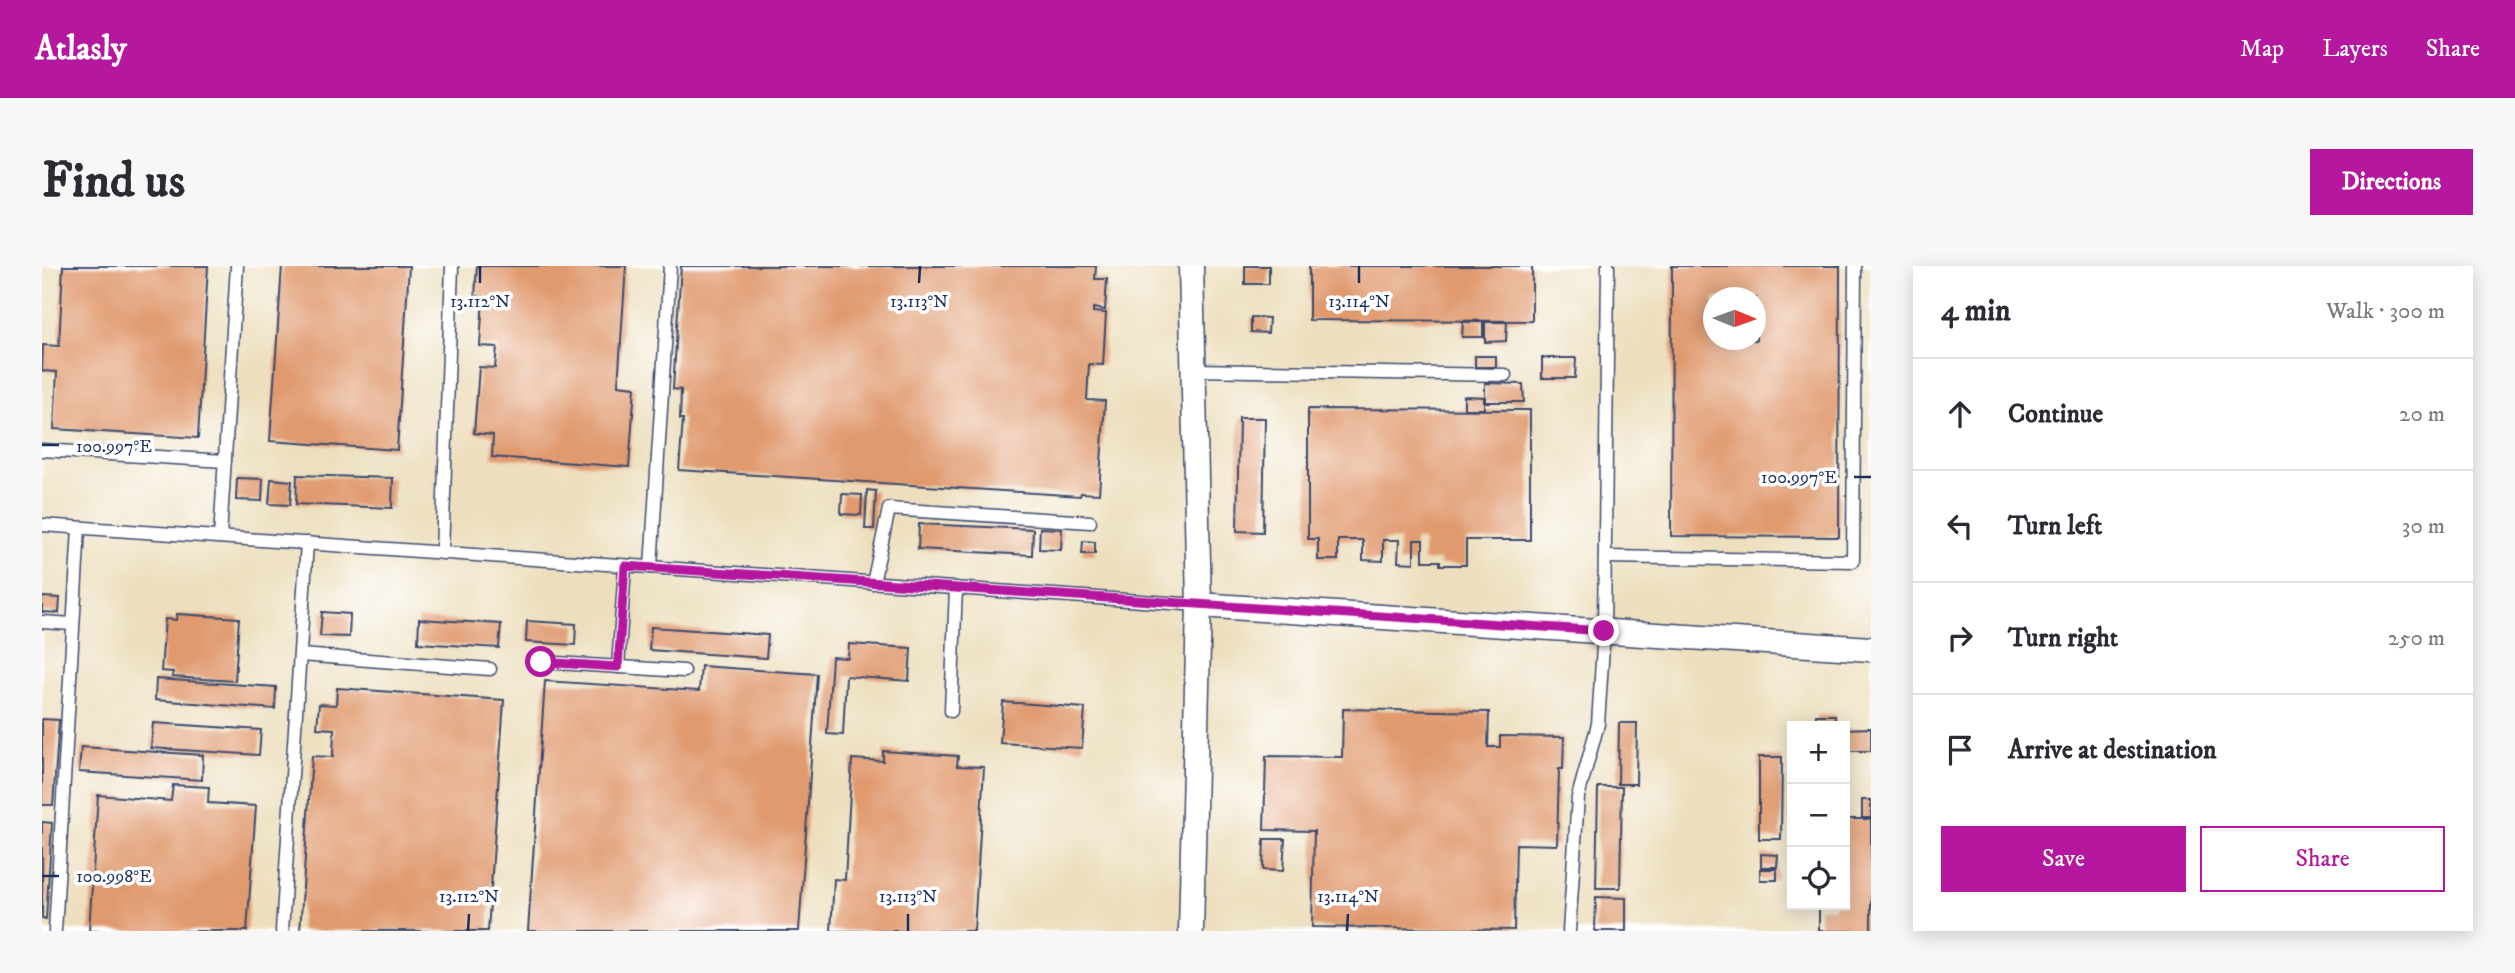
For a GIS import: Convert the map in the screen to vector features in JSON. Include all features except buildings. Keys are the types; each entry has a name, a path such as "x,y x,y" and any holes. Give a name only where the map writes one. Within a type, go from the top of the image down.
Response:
{"street":[{"path":"1191,266 1199,605 1191,931"},
{"path":"1199,605 1871,649"}],"lane":[{"path":"220,537 237,266"},
{"path":"442,553 453,266"},
{"path":"651,567 670,266"},
{"path":"1569,931 1578,797 1598,724 1604,631 1608,266"},
{"path":"1605,557 1853,561 1855,266"},
{"path":"1194,370 1505,375"},
{"path":"42,450 225,461"},
{"path":"873,583 889,509 1090,522"},
{"path":"42,525 1199,605"},
{"path":"55,931 79,528"},
{"path":"282,931 307,543"},
{"path":"618,667 625,566"},
{"path":"951,711 956,588"},
{"path":"42,622 73,624"},
{"path":"300,655 490,669"},
{"path":"541,662 684,671"}],"route":[{"path":"541,662 618,667 625,566 1604,631"}]}
